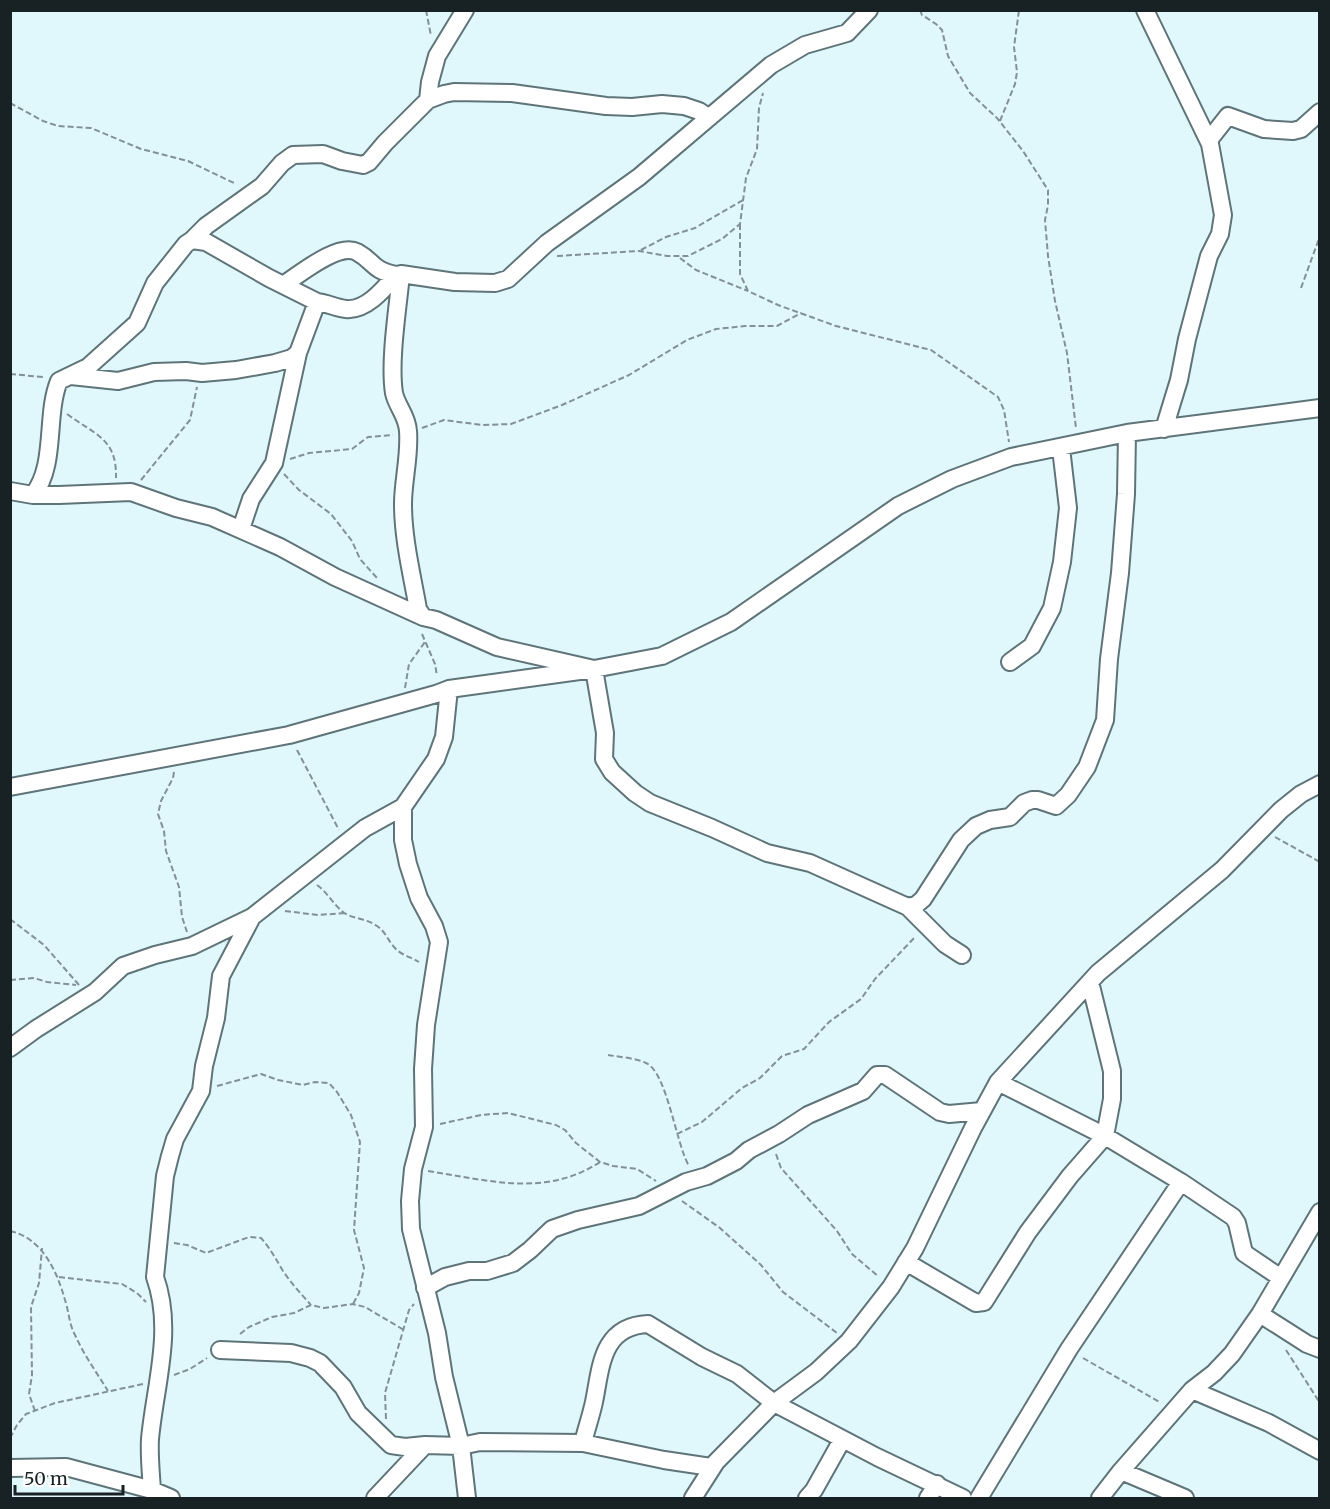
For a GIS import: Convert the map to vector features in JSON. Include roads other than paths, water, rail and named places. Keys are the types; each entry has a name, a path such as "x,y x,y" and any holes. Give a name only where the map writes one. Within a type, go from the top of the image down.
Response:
{"street":[{"path":"428,100 437,56 465,10"},
{"path":"283,285 323,258 342,250 356,251 378,270 399,274 455,282 495,283 508,279 547,243 639,177 771,64 805,45 847,33 869,10"},
{"path":"1145,10 1209,140 1223,215 1220,234 1206,266 1179,380 1164,429"},
{"path":"33,495 43,476 56,388 67,377 88,367 116,344 137,323 155,283 175,257 206,226 255,192 293,155 323,154 356,165 363,165 369,162 428,100 454,92 512,93 606,106 632,107 662,104 684,106 708,117"},
{"path":"1209,140 1228,116 1264,129 1293,131 1301,129 1320,112"},
{"path":"192,240 215,246 317,302 347,309 376,297 399,274"},
{"path":"399,274 393,376 396,401 405,415 408,430 403,504 405,533 418,609 423,617"},
{"path":"241,530 251,498 276,464 298,353 317,302"},
{"path":"67,377 118,381 154,372 202,373 236,370 275,363 292,358 298,353"},
{"path":"10,786 289,735 442,691 594,669 662,656 731,622 898,506 952,479 1011,457 1127,433 1320,408"},
{"path":"908,907 916,905 923,899 961,840 976,826 990,820 1010,817 1024,803 1032,800 1038,800 1051,806 1061,803 1087,767 1105,720 1109,659 1120,573 1126,494 1127,433"},
{"path":"1010,662 1032,646 1052,608 1062,562 1068,508 1060,448"},
{"path":"10,491 33,495 123,492 212,517 280,547 335,577 496,647 594,669"},
{"path":"594,669 605,733 604,759 612,772 635,793 650,803 767,853 810,863 908,907 945,944 962,955"},
{"path":"10,1048 95,992 123,966 192,946 258,913 365,828 403,807 436,759 444,737 442,691"},
{"path":"693,1498 711,1467 774,1403 816,1372 849,1341 891,1287 998,1082 1090,982 1222,870 1281,810 1301,794 1320,784"},
{"path":"403,807 403,840 408,864 419,898 435,926 439,942 426,1025 423,1069 424,1127 413,1169 410,1201 411,1229 437,1333 444,1377 461,1446 467,1498"},
{"path":"152,1491 150,1442 165,1321 155,1277 165,1176 175,1139 201,1091 204,1066 216,1018 221,976 258,913"},
{"path":"906,1262 976,1303 984,1302 1028,1232 1070,1176 1105,1136 1112,1100 1112,1071 1090,982"},
{"path":"425,1289 445,1278 469,1271 487,1271 513,1263 552,1229 578,1220 639,1206 736,1161 749,1150 780,1134 808,1114 863,1091 880,1074 885,1075 940,1112 949,1114 982,1111"},
{"path":"998,1082 1105,1136 1233,1217 1237,1222 1244,1253 1281,1278"},
{"path":"979,1498 1069,1350 1181,1182"},
{"path":"1100,1498 1192,1390 1214,1373 1232,1353 1260,1314 1320,1212"},
{"path":"1302,1241 1320,1231"},
{"path":"1260,1314 1307,1344 1320,1349"},
{"path":"583,1443 605,1351 619,1334 640,1324 653,1325 702,1357 737,1374 774,1403 932,1491 963,1498"},
{"path":"220,1350 291,1353 320,1363 343,1387 358,1413 391,1445 405,1448 425,1445 461,1446 480,1442 583,1443 711,1467"},
{"path":"1192,1390 1269,1423 1320,1451"},
{"path":"807,1498 814,1490 842,1440"},
{"path":"375,1498 425,1445"},
{"path":"10,1468 66,1467 87,1471 171,1498"},
{"path":"1121,1471 1185,1498"}]}
